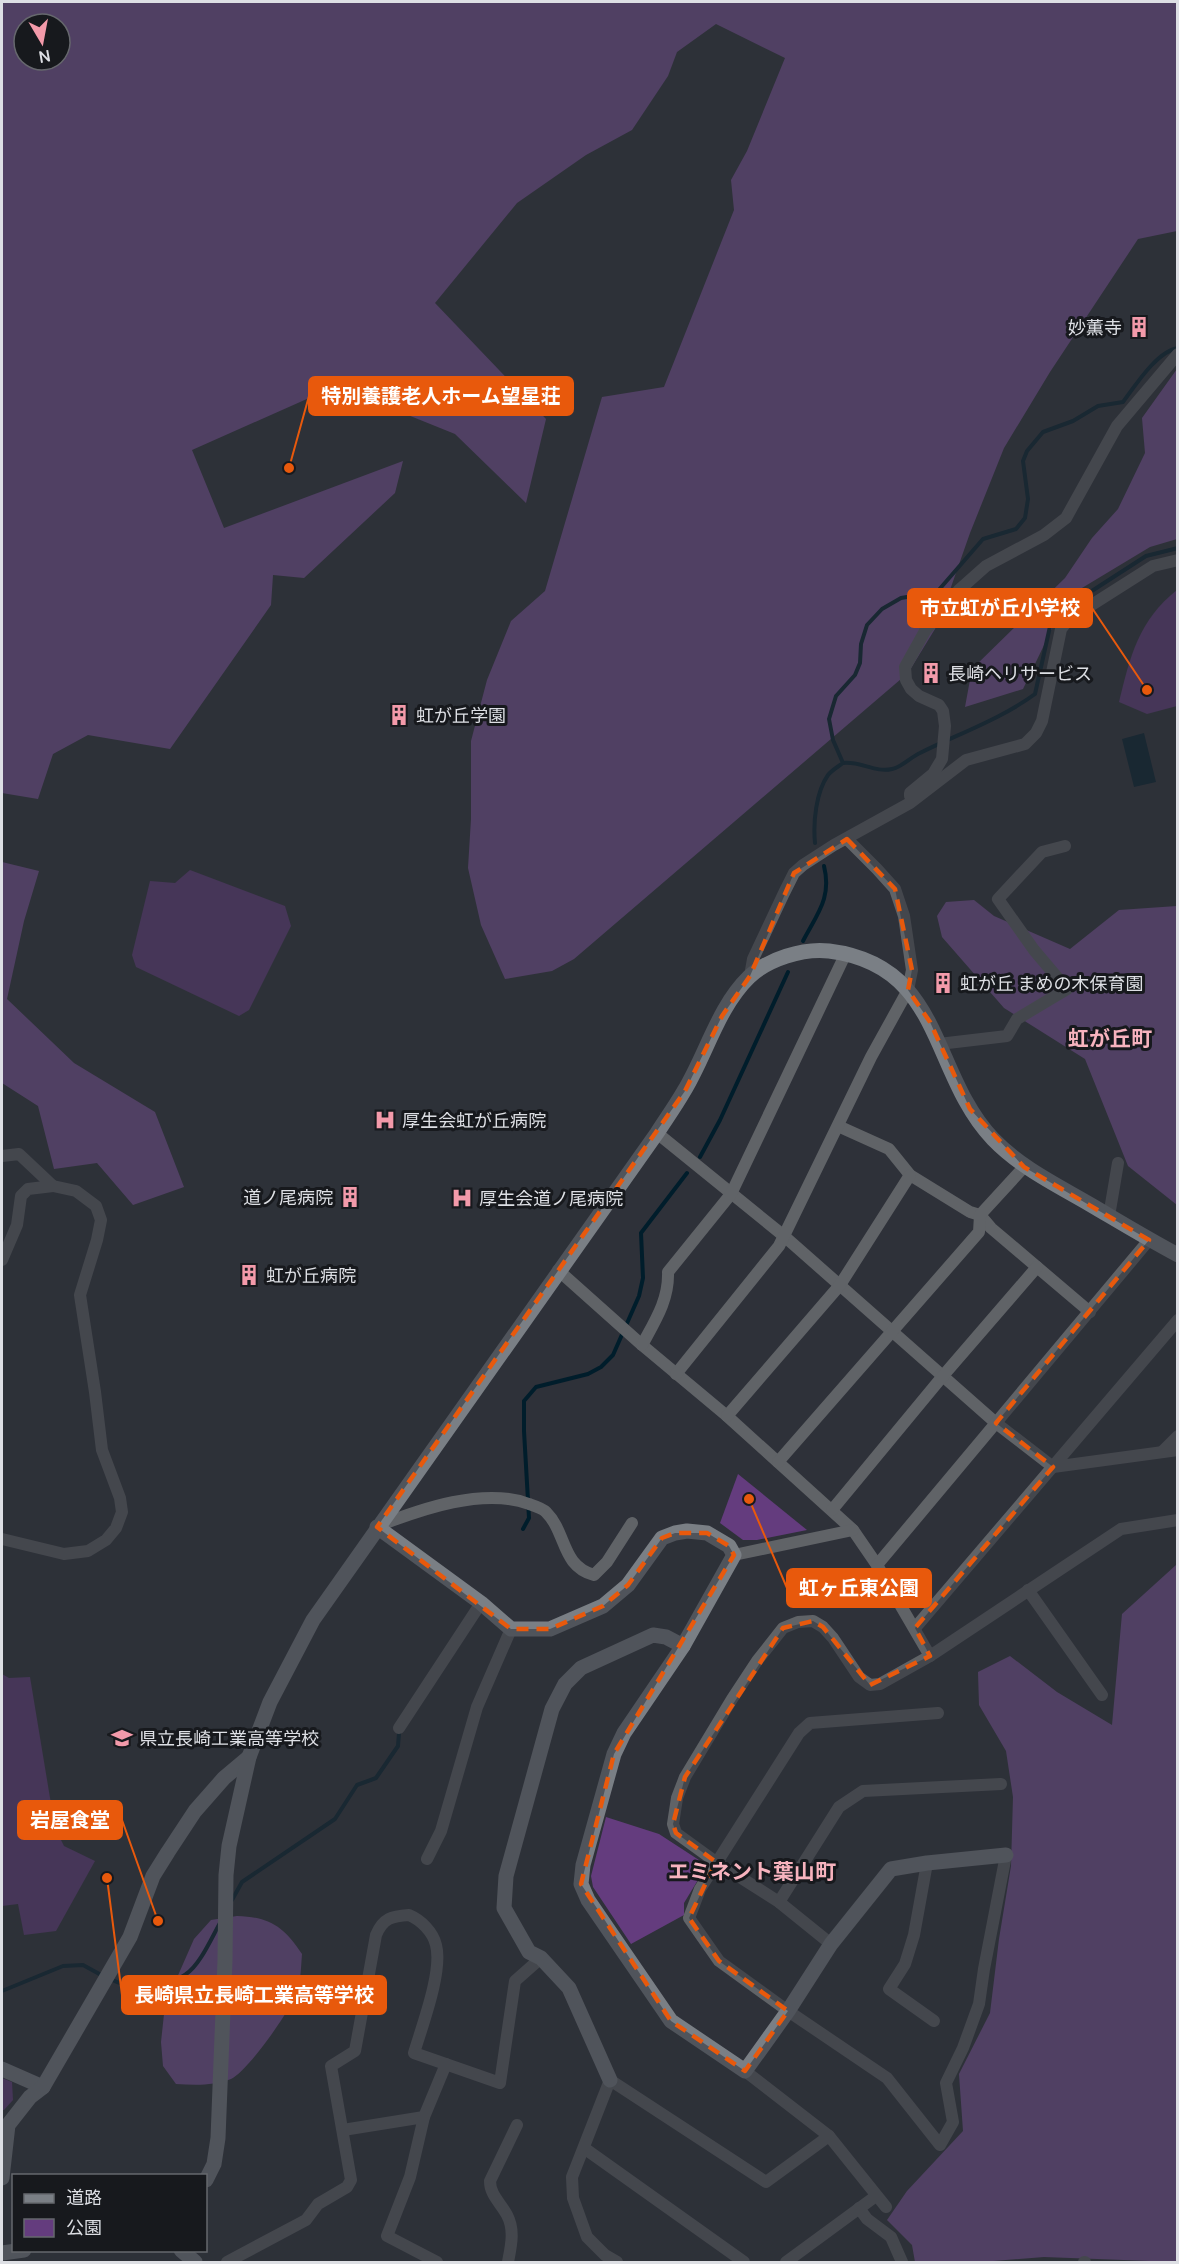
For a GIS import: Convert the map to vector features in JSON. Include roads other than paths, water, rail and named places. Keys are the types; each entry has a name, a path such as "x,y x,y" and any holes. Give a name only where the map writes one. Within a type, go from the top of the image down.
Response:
{"street":[{"path":"910,803 910,793 933,774 942,759 945,731 939,705 919,696 906,680 905,668 926,631 959,590 986,566 1044,535 1066,518 1117,426 1177,354"},
{"path":"750,976 753,959 794,873 834,845 910,803 966,760 1025,744 1036,733 1042,721 1061,629 1068,620 1153,566 1178,560"},
{"path":"676,1374 779,1246 872,1057 908,990 912,970 904,916 895,889 847,839"},
{"path":"939,1044 1007,1036 1017,1019 1067,989 1034,950 998,899 1042,852 1065,846"},
{"path":"207,2178 214,2164 218,2138 225,1899 229,1846 249,1757 270,1702 313,1620 558,1270 657,1133 685,1091 722,1016 750,976 773,961 809,951 846,953 878,965 918,1001 970,1109 993,1139 1024,1167 1178,1255"},
{"path":"642,1345 663,1306 669,1289 668,1272 731,1194 846,953"},
{"path":"838,1126 889,1149 910,1175 970,1212 980,1215 991,1228 1090,1312"},
{"path":"657,1133 784,1236 942,1377 1053,1467 1178,1450"},
{"path":"2,1156 19,1154 53,1186"},
{"path":"1109,1216 1118,1163"},
{"path":"778,1462 979,1232 980,1215 1024,1167"},
{"path":"727,1416 840,1285 910,1175"},
{"path":"2,1260 17,1225 21,1196 28,1189 53,1186 76,1191 96,1206 101,1220 80,1295 102,1450 120,1498 122,1512 116,1528 106,1540 88,1551 64,1554 2,1539"},
{"path":"877,1565 1149,1240"},
{"path":"832,1510 942,1377 1037,1268"},
{"path":"558,1270 642,1345 727,1416 853,1530 877,1565 930,1656"},
{"path":"915,1628 1178,1320"},
{"path":"1162,1452 1178,1436"},
{"path":"377,1527 450,1503 498,1498 520,1501 546,1513 574,1565 583,1572 594,1575 607,1562 632,1523"},
{"path":"831,1944 779,1902 716,1862 676,1833 673,1824 677,1798 685,1777 732,1699 783,1628 798,1622 813,1621 823,1627 833,1638 860,1677 870,1685 880,1684 930,1656 1121,1529 1178,1520"},
{"path":"377,1527 481,1603 511,1629 550,1629 603,1605 628,1585 662,1539 675,1533 687,1531 707,1533 729,1546 734,1555"},
{"path":"853,1530 734,1555 683,1646 624,1733 614,1754 583,1864 581,1884 588,1900 671,2021 745,2071 829,2136 886,2207"},
{"path":"1028,1590 1102,1695"},
{"path":"399,1728 481,1603"},
{"path":"427,1858 441,1831 477,1707 511,1629"},
{"path":"683,1646 666,1637 653,1635 581,1668 565,1684 552,1709 506,1876 504,1908 529,1952 541,1958 569,1988 610,2080 766,2182 829,2136"},
{"path":"745,2071 788,2011 831,1944 891,1869 1006,1855 979,2004 963,2048 946,2083 953,2122 940,2145 887,2078 788,2011 720,1961 689,1918 700,1889 716,1862 799,1733 810,1724 938,1713"},
{"path":"2,2178 8,2125 30,2097 43,2087 130,1937 153,1876 195,1811 224,1778 249,1757"},
{"path":"779,1902 839,1807 863,1791 1001,1784"},
{"path":"927,1863 914,1935 905,1964 890,1989 934,2021"},
{"path":"227,2262 306,2220 318,2204 347,2187 351,2180 332,2066 355,2051 376,1935 386,1918 409,1915 423,1924 436,1942 438,1955 435,1978 414,2053 500,2083 515,1981 541,1958"},
{"path":"437,2262 387,2236 410,2177 424,2117 446,2064"},
{"path":"2,2069 43,2087"},
{"path":"610,2080 572,2177 573,2198 587,2237 605,2255 617,2262"},
{"path":"343,2130 424,2117"},
{"path":"508,2262 513,2232 508,2216 490,2190 490,2181 517,2125"},
{"path":"585,2148 744,2262"},
{"path":"786,2262 876,2196"},
{"path":"859,2208 867,2218 891,2237 902,2262"},
{"path":"183,2252 195,2262"}],"water":[{"path":"1144,733 1156,782 1134,787 1122,739"}],"waterway":[{"path":"815,843 814,826 818,798 828,775 843,763 833,740 829,719 836,696 855,675 860,663 861,644 867,625 882,609 901,598 937,592 983,539 1016,529 1025,518 1028,499 1023,461 1027,451 1043,432 1073,421 1098,406 1123,402 1162,355 1178,348"},
{"path":"843,763 886,770 896,768 920,753 994,719 1022,703 1035,694 1051,622 1067,607 1146,556 1178,548"},
{"path":"803,941 825,897 824,866"},
{"path":"700,1157 720,1120 788,972"},
{"path":"523,1529 529,1518 524,1401 536,1387 588,1374 601,1367 613,1355 639,1296 643,1278 641,1233 687,1173"},
{"path":"232,1900 242,1882 335,1819 357,1785 376,1778 398,1746 399,1733"},
{"path":"110,1979 139,1987 159,1986 177,1979 196,1964 220,1923"},
{"path":"2,1991 63,1966 83,1965 103,1976"}],"place":[{"name":"妙薫寺","path":"1139,327"},
{"name":"特別養護老人ホーム望星荘","path":"289,468"},
{"name":"長崎ヘリサービス","path":"931,673"},
{"name":"市立虹が丘小学校","path":"1147,690"},
{"name":"虹が丘学園","path":"399,715"},
{"name":"虹が丘 まめの木保育園","path":"943,983"},
{"name":"厚生会虹が丘病院","path":"385,1120"},
{"name":"道ノ尾病院","path":"350,1197"},
{"name":"厚生会道ノ尾病院","path":"462,1198"},
{"name":"虹が丘病院","path":"249,1275"},
{"name":"虹ヶ丘東公園","path":"749,1499"},
{"name":"県立長崎工業高等学校","path":"122,1738"},
{"name":"長崎県立長崎工業高等学校","path":"107,1878"},
{"name":"岩屋食堂","path":"158,1921"}],"district":[{"name":"虹が丘町","path":"1110,1038"},
{"name":"エミネント葉山町","path":"752,1871"}]}
